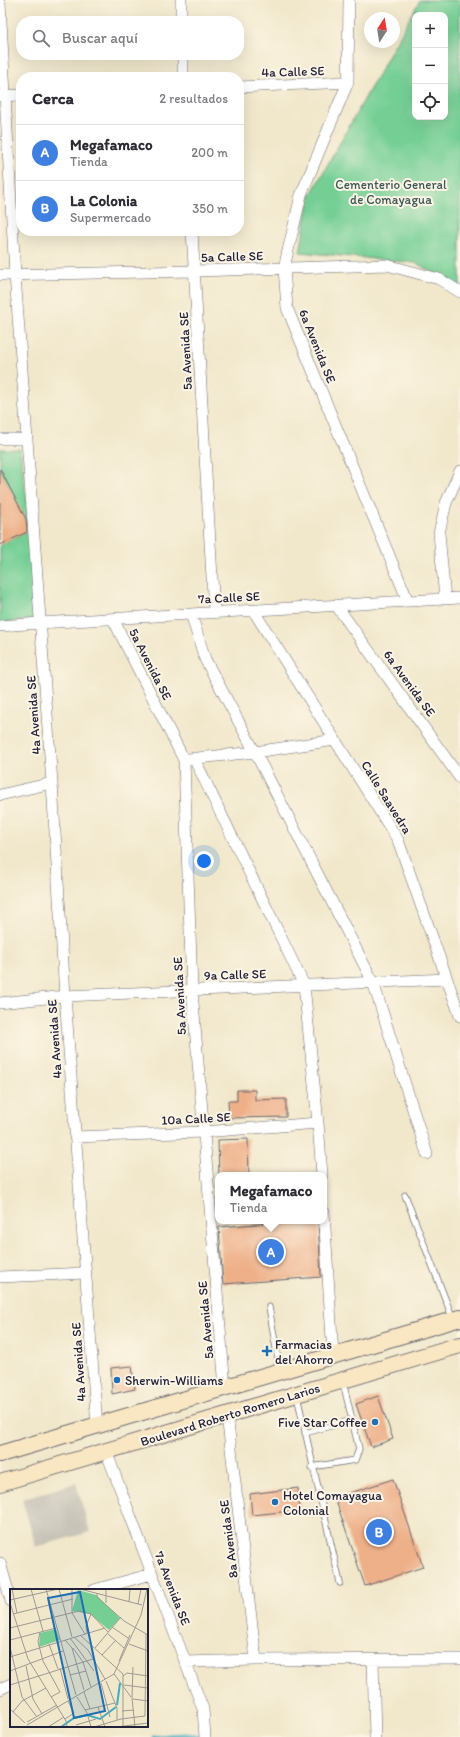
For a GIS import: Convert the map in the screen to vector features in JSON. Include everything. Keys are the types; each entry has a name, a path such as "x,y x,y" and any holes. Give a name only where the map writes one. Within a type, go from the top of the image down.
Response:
{"main road":[{"name":"Boulevard Roberto Romero Larios","path":"0,1454 456,1319"},
{"name":"Boulevard Roberto Romero Larios","path":"0,1483 460,1345"}],"street":[{"path":"181,0 181,16"},
{"name":"6a Avenida SE","path":"349,0 348,82 301,195 284,268 287,308 408,601"},
{"name":"4a Avenida SE","path":"0,3 3,96 15,275 52,783 75,1137 97,1426"},
{"path":"182,60 183,72"},
{"name":"4a Calle SE","path":"244,87 348,82"},
{"path":"3,96 16,95"},
{"name":"5a Avenida SE","path":"192,236 214,612"},
{"name":"5a Calle SE","path":"0,275 387,265 439,279 460,292"},
{"path":"0,440 27,439"},
{"path":"445,599 439,533 446,503 460,471"},
{"name":"7a Calle SE","path":"0,626 460,598"},
{"name":"6a Avenida SE","path":"336,605 460,778"},
{"name":"Calle Saavedra","path":"253,610 398,840 460,1016"},
{"path":"191,614 205,659 255,752 372,982 428,1154"},
{"name":"5a Avenida SE","path":"113,620 189,759 192,990 225,1388"},
{"path":"322,1172 304,985 189,759 255,752 334,740"},
{"path":"0,795 52,783"},
{"name":"9a Calle SE","path":"0,1003 65,996 447,979"},
{"name":"10a Calle SE","path":"75,1137 203,1132 318,1124"},
{"path":"325,1224 334,1355"},
{"path":"0,1277 85,1273"},
{"name":"8a Avenida SE","path":"227,1415 256,1660"},
{"name":"7a Avenida SE","path":"106,1451 203,1709 205,1737"},
{"path":"0,1563 10,1598"},
{"path":"98,1589 152,1574"},
{"path":"373,1659 375,1737"},
{"path":"185,1662 256,1660 460,1659"},
{"path":"0,1689 10,1684"}],"lane":[{"path":"405,1195 456,1319"},
{"path":"269,1307 280,1371"},
{"path":"312,1467 355,1460 359,1449 343,1380"},
{"path":"297,1394 312,1467 340,1583"},
{"path":"305,1433 352,1420"}],"shaded area":[{"path":"76,1483 90,1532 36,1547 22,1499"}],"green space":[{"name":"Cementerio General de Comayagua","path":"420,0 460,0 460,288 416,263 300,252 310,196 393,48 400,48 400,36 412,14 412,120 448,120 448,12 413,12"},
{"path":"0,449 20,449 31,530 0,469"},
{"path":"31,530 36,619 0,623 0,545"}],"building":[{"path":"0,469 26,519 27,532 0,545"},
{"path":"237,1090 255,1090 255,1100 286,1099 286,1117 229,1118 228,1101 237,1101"},
{"path":"248,1139 249,1172 219,1172 218,1140"},
{"path":"257,1224 318,1224 321,1277 223,1284 219,1227"},
{"path":"132,1366 135,1389 112,1394 111,1368"},
{"name":"Five Star Coffee","path":"378,1396 393,1439 371,1447 356,1404"},
{"path":"393,1479 423,1567 365,1586 335,1498"},
{"name":"Hotel Comayagua Colonial","path":"298,1488 300,1510 252,1515 250,1494"}],"waterway":[{"path":"154,1737 171,1735 200,1737"}],"place":[{"name":"Megafamaco","path":"271,1252"},
{"name":"Farmacias del Ahorro","path":"267,1351"},
{"name":"Sherwin-Williams","path":"117,1380"},
{"name":"Five Star Coffee","path":"375,1422"},
{"name":"Hotel Comayagua Colonial","path":"275,1502"},
{"name":"La Colonia","path":"379,1532"}]}
